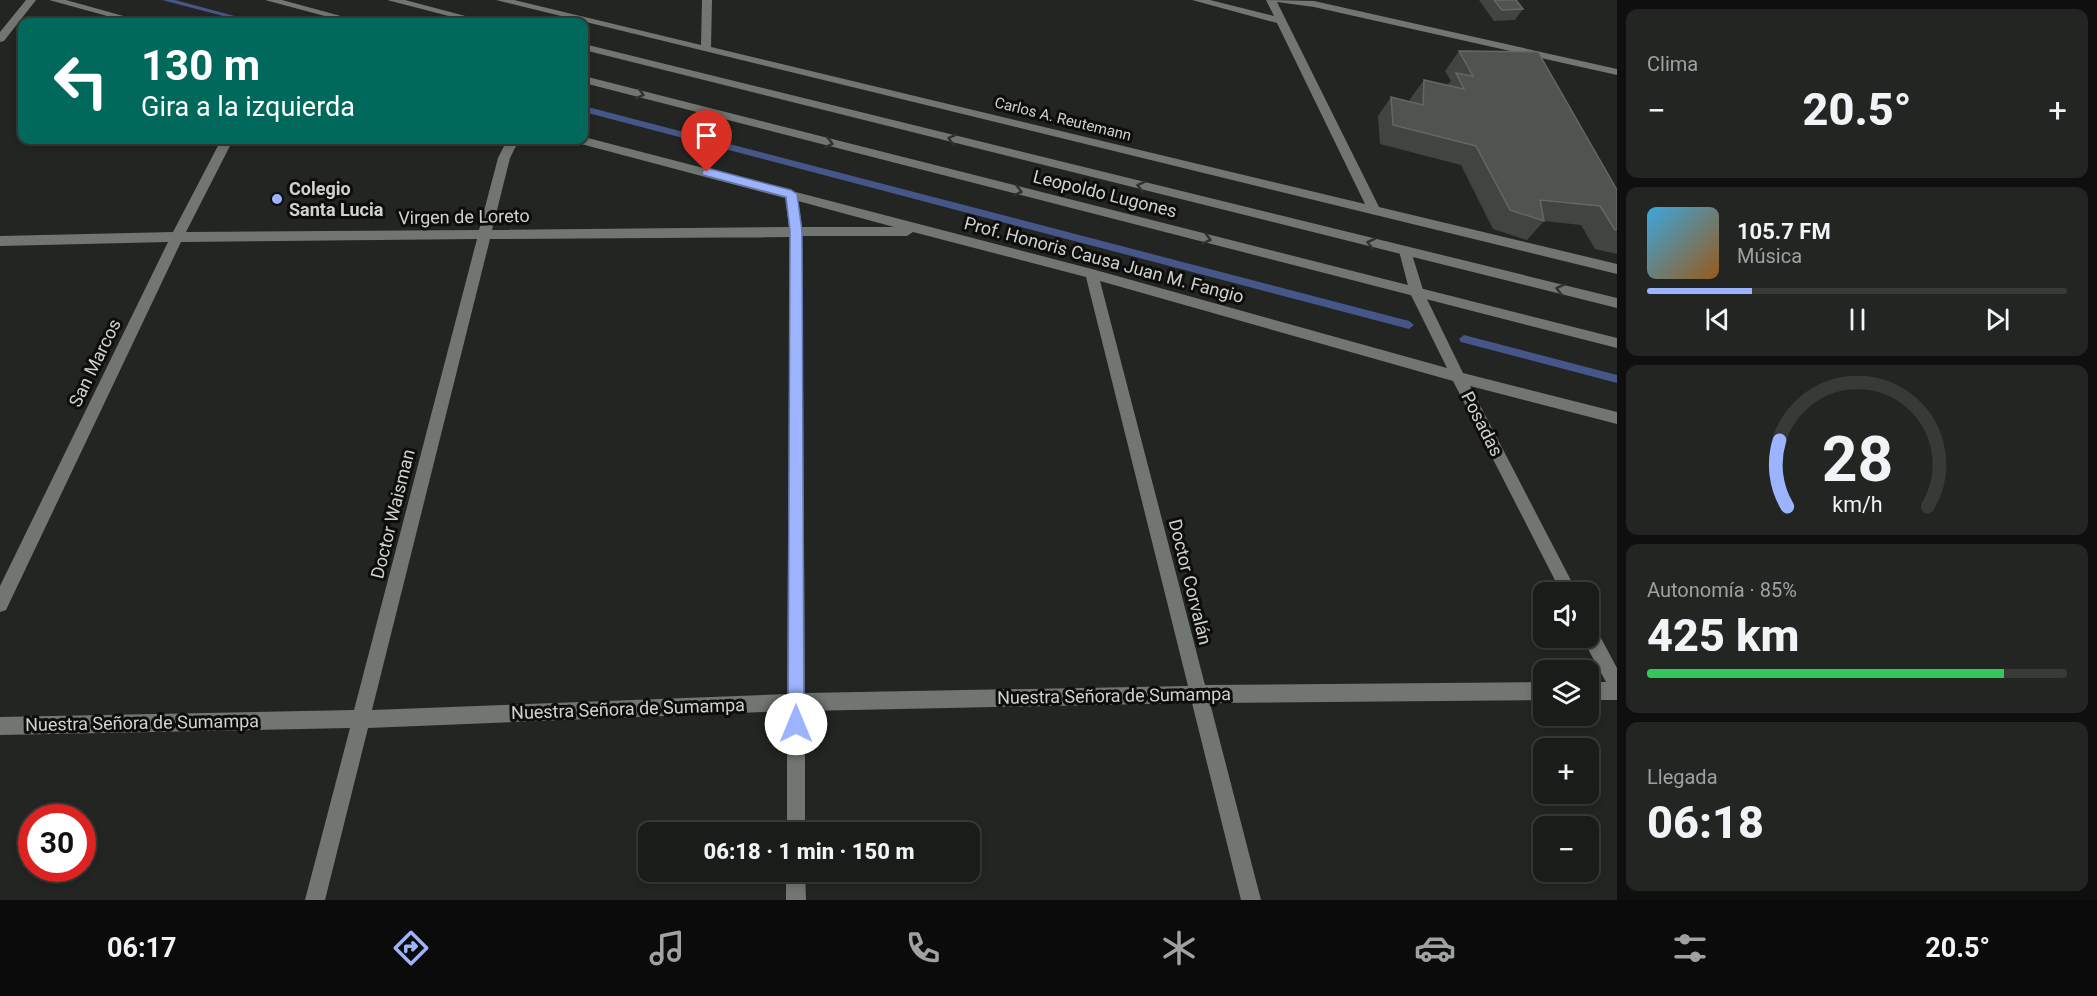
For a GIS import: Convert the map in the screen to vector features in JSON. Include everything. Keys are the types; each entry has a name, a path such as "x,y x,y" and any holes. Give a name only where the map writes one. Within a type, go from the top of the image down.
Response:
{"street":[{"path":"0,39 31,0"},
{"path":"54,0 124,18"},
{"path":"270,0 342,18"},
{"path":"392,0 466,18"},
{"name":"Carlos A. Reutemann","path":"501,0 578,18"},
{"path":"705,48 707,0"},
{"path":"1197,0 1282,21"},
{"path":"1271,0 1375,211"},
{"path":"1280,0 1314,4 1617,71"},
{"name":"Carlos A. Reutemann","path":"588,20 1617,269"},
{"name":"Leopoldo Lugones","path":"588,48 1617,303"},
{"name":"Leopoldo Lugones","path":"588,81 1617,343"},
{"name":"Prof. Honoris Causa Juan M. Fangio","path":"588,142 1092,274 1458,377 1617,418"},
{"name":"San Marcos","path":"0,604 177,237 225,144"},
{"name":"Doctor Waisman","path":"315,900 484,235 504,158 511,144"},
{"path":"791,194 796,231 796,822"},
{"name":"Virgen de Loreto","path":"0,241 177,237 928,231"},
{"name":"Posadas","path":"1405,251 1417,292 1458,377 1564,582"},
{"name":"Doctor Corvalán","path":"1092,274 1251,900"},
{"path":"1597,648 1617,686"},
{"path":"1599,691 1617,691"},
{"name":"Nuestra Señora de Sumampa","path":"0,726 361,719 796,702 1198,694 1533,692"},
{"path":"796,882 796,900"}],"building":[{"path":"1494,0 1516,0 1523,9 1502,10"},
{"path":"1459,51 1538,52 1617,190 1617,230 1600,206 1540,200 1544,221 1510,210 1476,146 1393,125 1391,97 1423,105 1424,80 1464,89 1456,73 1473,76"}],"waterway":[{"path":"166,0 237,18"},
{"path":"588,110 1409,325"},
{"path":"1464,339 1617,379"}],"place":[{"name":"Colegio Santa Lucia","path":"277,199"}],"route":[{"path":"707,172 791,194 796,231 796,724"}]}
